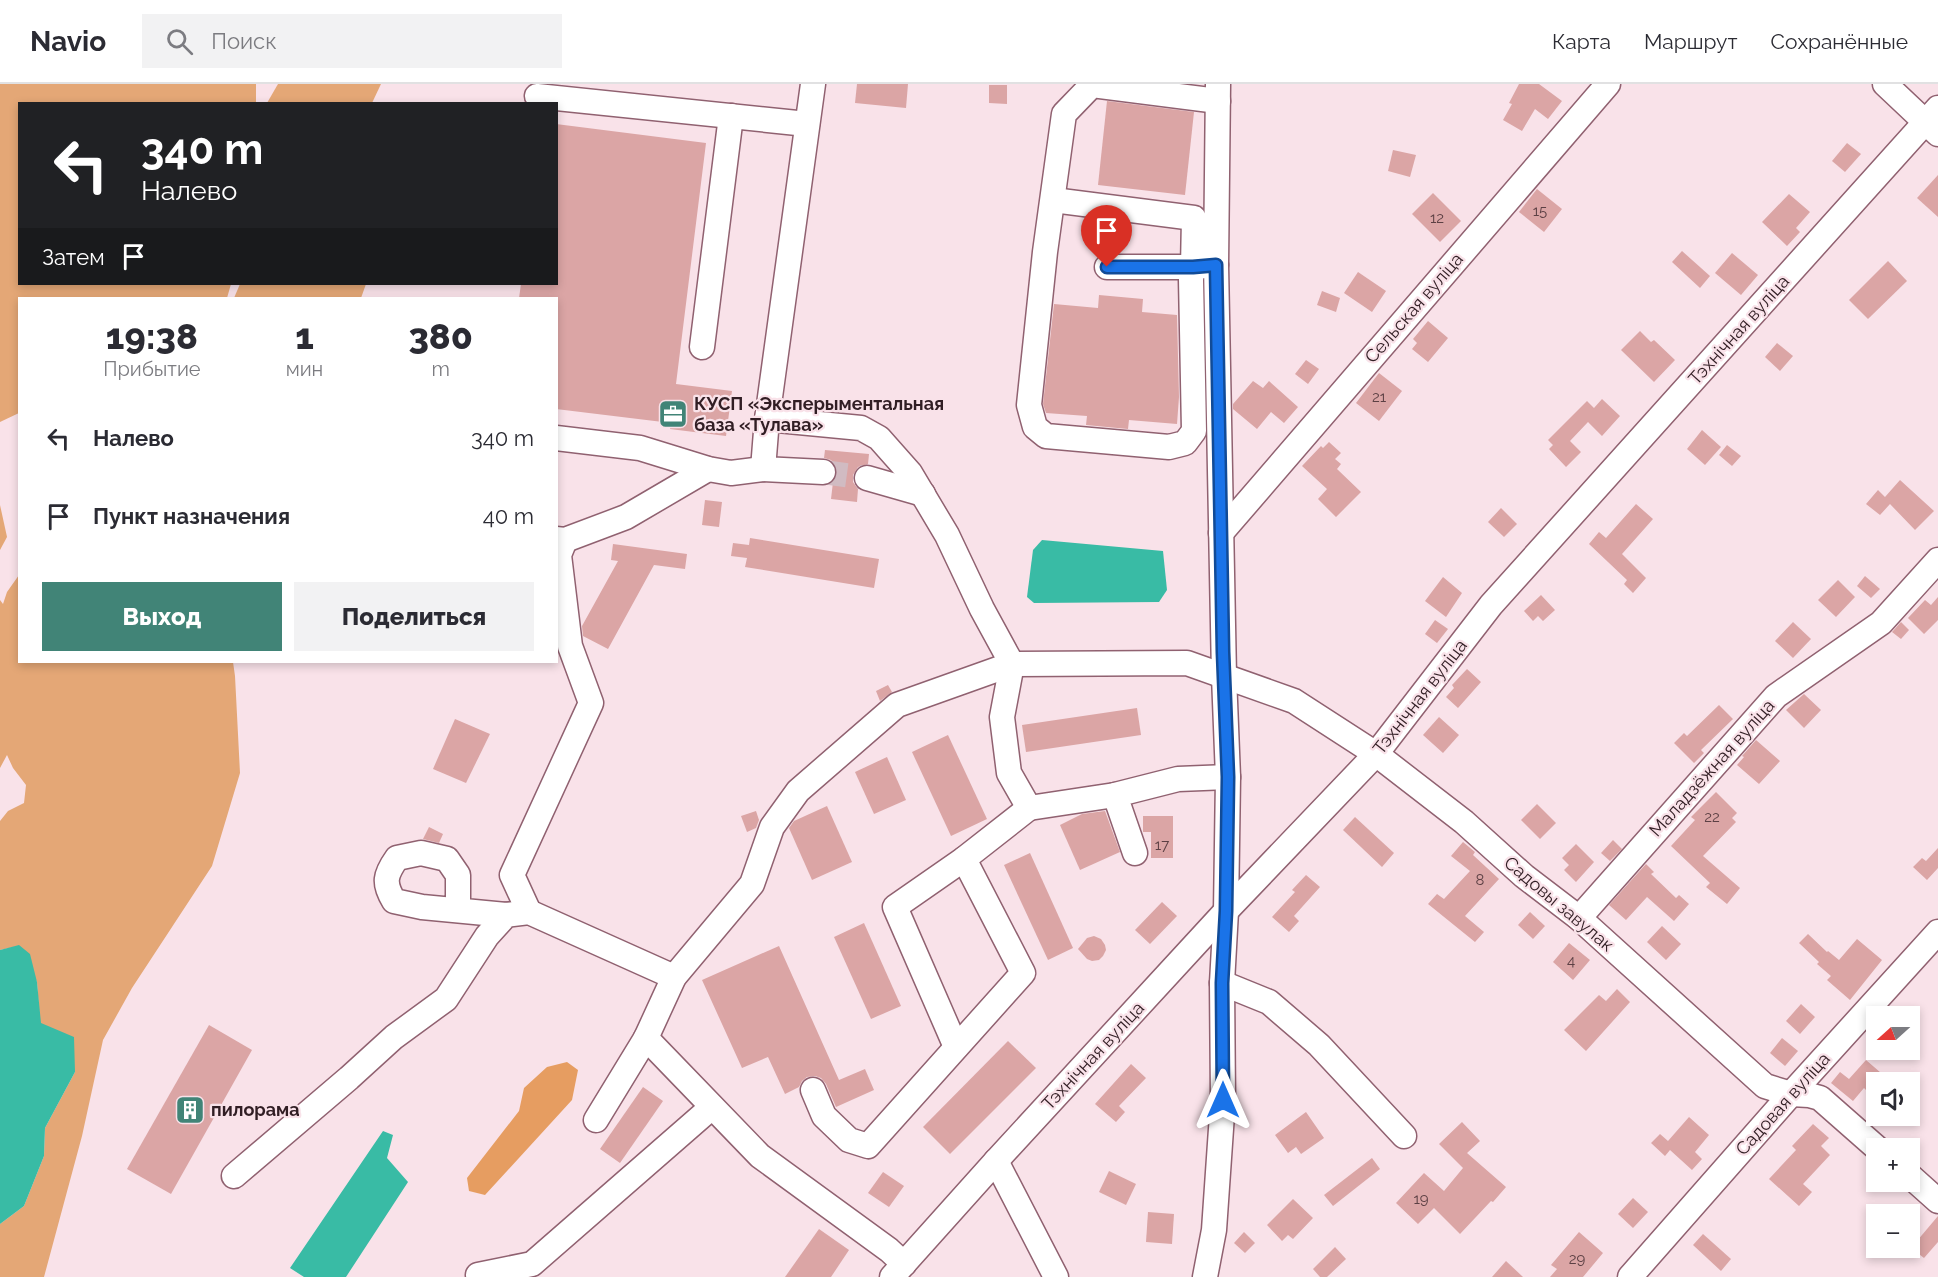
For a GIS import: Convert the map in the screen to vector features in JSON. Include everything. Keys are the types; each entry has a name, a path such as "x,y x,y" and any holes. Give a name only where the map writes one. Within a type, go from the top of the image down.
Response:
{"street":[{"path":"763,469 767,418 813,84"},
{"name":"Сельская вуліца","path":"1221,533 1608,84"},
{"path":"1885,84 1934,122"},
{"path":"1092,85 1218,92 1204,266 1191,279 1194,430 1185,444 1169,447 1046,436 1035,427 1029,405 1053,200 1064,114 1092,85"},
{"path":"537,96 807,124"},
{"path":"702,347 731,116"},
{"name":"Тэхнічная вуліца","path":"898,1271 1226,911 1376,754 1491,605 1934,122"},
{"path":"1053,200 1194,218 1204,266 1221,533 1228,777 1226,911 1222,983 1223,1100 1214,1230 1205,1277"},
{"path":"1107,267 1204,266"},
{"path":"767,418 861,428 879,438 910,473 947,535 982,609 1012,664 1002,717 1009,773 1029,808"},
{"path":"558,438 640,448 708,469 730,473 763,469 823,472"},
{"path":"518,914 512,875 591,702 570,646 558,555 561,539 626,517 708,469"},
{"path":"867,478 923,495"},
{"name":"Маладзёжная вуліца","path":"1579,918 1776,696 1881,623 1938,560"},
{"name":"Садовы завулак","path":"596,1120 646,1038 674,976 752,884 772,827 798,791 897,705 1012,664 1187,663 1294,701 1376,754 1464,822 1524,876 1579,918 1765,1086 1791,1094 1820,1098 1866,1138"},
{"path":"956,1047 895,907 964,859 1029,808 1115,795 1178,779 1228,777"},
{"path":"1115,795 1135,853"},
{"path":"813,1090 824,1116 849,1140 868,1146 1023,973 964,859"},
{"path":"458,910 518,914 674,976"},
{"path":"234,1176 394,1037 446,999 488,936 518,914"},
{"name":"Садовая вуліца","path":"1630,1277 1938,932"},
{"path":"1222,983 1269,1002 1319,1045 1404,1136"},
{"path":"646,1038 760,1156 889,1250 898,1271"},
{"path":"478,1275 532,1264 712,1107"},
{"path":"996,1161 1056,1277"},
{"path":"1920,1185 1938,1202"}],"shaded area":[{"path":"0,84 256,84 256,102 18,102 18,285 231,285 227,297 18,297 18,413 0,422"},
{"path":"278,84 381,84 372,102 268,102"},
{"path":"240,285 366,285 361,297 234,297"},
{"path":"0,505 7,537 0,550"},
{"path":"1042,540 1163,551 1167,590 1159,602 1034,603 1027,597 1033,550"},
{"path":"18,576 18,663 233,663 235,676 240,773 212,866 132,988 103,1040 82,1136 44,1277 0,1277 0,1224 24,1206 44,1156 45,1128 75,1072 40,1023 37,982 19,946 0,950 0,821 8,811 24,803 26,785 13,768 7,755 0,768 0,600 3,604 7,592"},
{"path":"19,945 30,954 37,982 41,1023 74,1037 75,1072 45,1128 44,1156 24,1206 0,1224 0,950"},
{"path":"567,1062 578,1070 572,1100 485,1195 469,1191 467,1178 519,1111 524,1088 547,1067"},
{"path":"383,1131 393,1135 387,1158 408,1182 346,1277 304,1277 290,1268"}],"building":[{"path":"857,84 908,84 906,108 855,103"},
{"path":"1519,84 1539,84 1562,101 1548,119 1535,109 1522,131 1503,120"},
{"path":"989,85 1007,85 1007,104 989,103"},
{"path":"1107,101 1194,112 1185,195 1098,185"},
{"path":"558,124 706,143 676,384 732,391 726,436 670,429 671,423 558,409 558,297 519,297 521,285 558,285"},
{"path":"1847,143 1861,154 1845,172 1832,161"},
{"path":"1393,150 1416,155 1410,177 1388,171"},
{"path":"1938,175 1938,217 1917,198"},
{"path":"1537,189 1562,209 1544,232 1519,212"},
{"path":"1433,193 1461,221 1440,242 1412,214"},
{"path":"1789,194 1810,212 1796,228 1800,232 1787,246 1762,222"},
{"path":"1682,251 1710,276 1700,288 1672,262"},
{"path":"1732,253 1758,275 1741,295 1715,273"},
{"path":"1888,261 1907,281 1868,319 1849,300"},
{"path":"1358,272 1386,291 1372,312 1344,293"},
{"path":"1322,291 1340,298 1336,312 1317,305"},
{"path":"1099,295 1143,299 1142,312 1177,315 1179,397 1177,424 1129,420 1128,429 1086,425 1087,416 1046,413 1043,404 1054,304 1098,308"},
{"path":"1428,321 1448,338 1428,362 1412,349 1417,343 1413,339"},
{"path":"1640,331 1651,342 1654,340 1675,360 1654,382 1621,350"},
{"path":"1777,343 1793,356 1780,371 1765,357"},
{"path":"1306,360 1319,369 1308,384 1295,374"},
{"path":"1379,373 1402,391 1379,421 1356,403"},
{"path":"1253,381 1263,388 1269,381 1298,407 1284,423 1271,412 1257,429 1233,409 1233,404"},
{"path":"1602,399 1620,416 1602,436 1588,422 1570,441 1581,452 1566,467 1549,449 1553,445 1548,440 1587,401 1594,408"},
{"path":"1702,430 1721,447 1705,465 1687,449"},
{"path":"1329,442 1341,453 1335,459 1341,464 1337,469 1361,492 1336,517 1318,499 1327,489 1302,466 1321,446 1323,448"},
{"path":"1727,445 1741,456 1732,466 1719,455"},
{"path":"825,450 869,454 868,464 858,467 853,475 853,482 858,489 857,502 831,499 837,472 831,460 824,458"},
{"path":"1900,480 1934,511 1915,530 1890,504 1880,515 1866,504 1878,490 1885,497"},
{"path":"705,500 722,502 719,527 702,525"},
{"path":"1636,504 1653,519 1622,554 1646,578 1633,593 1624,584 1627,580 1589,544 1599,532 1606,538"},
{"path":"1501,508 1517,524 1504,537 1488,522"},
{"path":"750,538 879,559 874,588 745,567 747,558 731,556 733,543 749,545"},
{"path":"613,544 687,554 685,569 654,565 608,649 583,636 582,626 618,561 611,560"},
{"path":"1865,576 1880,589 1871,598 1857,586"},
{"path":"1443,577 1462,593 1446,617 1425,601"},
{"path":"1838,580 1855,597 1836,617 1818,600"},
{"path":"1541,595 1555,610 1543,621 1538,616 1533,621 1524,611"},
{"path":"1938,597 1938,620 1924,634 1908,618 1925,600 1931,605"},
{"path":"1435,620 1448,629 1437,643 1425,634"},
{"path":"1793,622 1811,639 1793,658 1775,641"},
{"path":"1901,622 1909,630 1901,639 1892,632"},
{"path":"1467,669 1481,682 1458,708 1446,697 1454,688 1452,685"},
{"path":"888,685 892,692 880,701 876,691"},
{"path":"1804,694 1821,710 1804,728 1786,710"},
{"path":"1719,705 1733,719 1701,750 1704,753 1694,763 1674,743 1684,733 1687,736"},
{"path":"1137,708 1141,735 1026,752 1022,725"},
{"path":"1439,717 1459,735 1443,753 1423,735"},
{"path":"455,719 490,734 466,783 433,769"},
{"path":"948,735 987,819 951,836 912,752"},
{"path":"1756,740 1780,761 1759,784 1737,765"},
{"path":"887,757 906,800 874,814 855,772"},
{"path":"1716,792 1737,813 1732,818 1736,822 1703,856 1740,888 1727,904 1706,887 1710,883 1671,846 1695,820 1691,817"},
{"path":"1537,804 1556,823 1540,839 1521,820"},
{"path":"827,806 852,862 812,880 789,828 794,821"},
{"path":"756,811 759,820 756,828 747,832 741,816"},
{"path":"1105,811 1120,852 1080,870 1060,825 1082,814"},
{"path":"1143,816 1173,816 1173,858 1151,858 1151,832 1143,832"},
{"path":"1355,817 1394,853 1382,867 1343,830"},
{"path":"429,827 443,834 439,843 423,839"},
{"path":"1613,840 1622,849 1610,861 1601,853"},
{"path":"1463,842 1475,852 1473,855 1499,879 1465,916 1484,932 1475,942 1428,904 1437,894 1444,899 1470,871 1451,856"},
{"path":"1576,844 1594,862 1576,882 1564,870 1569,865 1562,858"},
{"path":"1938,848 1938,868 1927,880 1913,867 1922,858 1926,861"},
{"path":"1030,853 1073,948 1048,960 1004,865"},
{"path":"1646,864 1654,872 1651,874 1676,898 1679,895 1689,904 1674,921 1647,897 1626,920 1609,905"},
{"path":"1306,875 1320,887 1294,916 1299,921 1289,932 1272,917 1295,892 1292,890"},
{"path":"1162,902 1177,916 1150,944 1135,930"},
{"path":"1530,912 1545,926 1533,939 1518,925"},
{"path":"864,923 901,1006 871,1019 834,937"},
{"path":"1662,926 1681,944 1666,960 1647,942"},
{"path":"1808,934 1839,960 1857,939 1882,960 1850,1000 1827,980 1831,976 1799,943"},
{"path":"1094,936 1101,939 1106,950 1099,960 1092,961 1078,949 1087,938"},
{"path":"1569,943 1590,960 1573,980 1553,962"},
{"path":"779,946 839,1080 865,1069 874,1090 836,1107 821,1078 807,1077 799,1087 785,1094 768,1057 742,1068 702,980"},
{"path":"1617,989 1630,1002 1586,1051 1564,1030 1599,995 1606,1001"},
{"path":"1801,1004 1815,1017 1800,1034 1786,1021"},
{"name":"пилорама","path":"209,1025 252,1050 171,1194 127,1169"},
{"path":"1782,1038 1798,1051 1785,1066 1770,1053"},
{"path":"1008,1041 1036,1068 950,1154 923,1127"},
{"path":"1866,1060 1880,1072 1866,1072 1866,1090 1864,1088 1853,1101 1831,1083 1840,1072 1849,1079"},
{"path":"1131,1064 1146,1078 1119,1106 1125,1112 1116,1122 1095,1104"},
{"path":"643,1087 663,1101 620,1163 600,1149"},
{"path":"1306,1112 1324,1138 1301,1154 1296,1147 1288,1153 1275,1135"},
{"path":"1689,1117 1709,1135 1695,1152 1702,1159 1692,1170 1670,1150 1665,1156 1651,1143 1660,1134 1668,1141"},
{"path":"1462,1122 1480,1141 1467,1153 1506,1187 1460,1234 1434,1208 1418,1224 1396,1203 1424,1173 1444,1191 1463,1168 1439,1144"},
{"path":"1813,1124 1829,1138 1821,1146 1830,1155 1803,1184 1812,1192 1799,1206 1769,1179 1796,1150 1792,1146"},
{"path":"1372,1158 1380,1169 1333,1206 1324,1195"},
{"path":"1109,1171 1136,1184 1126,1205 1099,1192"},
{"path":"883,1172 904,1186 889,1207 868,1193"},
{"path":"1633,1198 1648,1212 1633,1228 1618,1214"},
{"path":"1293,1199 1313,1218 1293,1239 1288,1235 1282,1241 1267,1225"},
{"path":"1148,1212 1174,1214 1172,1244 1146,1242"},
{"path":"1938,1216 1938,1242 1924,1258 1920,1255 1920,1237"},
{"path":"819,1229 849,1250 831,1277 785,1277"},
{"path":"1244,1232 1255,1243 1245,1253 1234,1243"},
{"path":"1579,1232 1603,1253 1583,1277 1550,1277 1557,1269 1551,1265"},
{"path":"1703,1234 1731,1259 1721,1271 1693,1245"},
{"path":"1335,1247 1346,1259 1327,1277 1320,1277 1313,1269"},
{"path":"1506,1261 1523,1277 1492,1277"}],"tunnel":[{"path":"823,472 867,478"}],"place":[{"name":"КУСП «Эксперыментальная база «Тулава»","path":"673,414"},
{"name":"пилорама","path":"190,1110"}],"route":[{"path":"1107,267 1216,265 1223,652 1228,777 1226,911 1222,983 1223,1100"}]}
